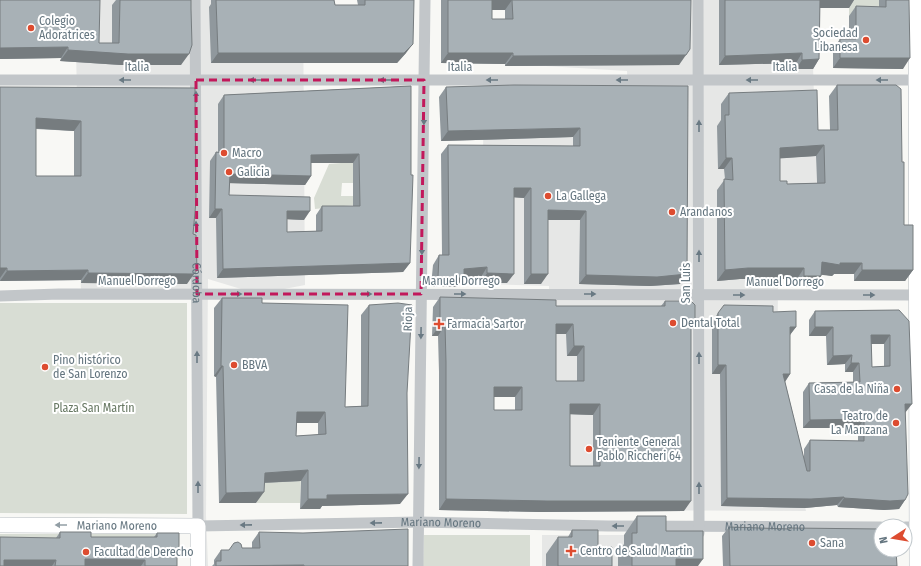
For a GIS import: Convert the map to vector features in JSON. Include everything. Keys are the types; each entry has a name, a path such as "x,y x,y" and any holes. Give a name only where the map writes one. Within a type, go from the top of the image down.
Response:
{"main road":[{"path":"916,0 919,80 919,295 914,527 917,566"},
{"name":"Mariano Moreno","path":"0,525 198,526"},
{"name":"Córdoba","path":"198,526 198,566"}],"street":[{"name":"Córdoba","path":"195,0 198,526"},
{"name":"Rioja","path":"418,566 425,0"},
{"name":"San Luis","path":"698,0 700,295 699,542"},
{"name":"Italia","path":"0,80 919,80"},
{"name":"Manuel Dorrego","path":"0,296 197,294 919,295"},
{"name":"Mariano Moreno","path":"198,526 418,522 608,526 873,527"}],"highlighted area":[{"path":"196,80 424,80 421,294 197,294"}],"shaded area":[{"path":"75,0 303,0 305,285 258,294 208,279 206,515 208,566 192,566 197,295 81,294"},
{"path":"545,0 813,0 813,66 817,190 779,195 777,383 806,511 563,510 562,391 615,391 616,498 619,423 684,422 684,389 549,387 549,286 481,284 484,89 628,89 627,71 546,66"},
{"path":"542,535 624,535 689,566 542,566"}],"green space":[{"path":"849,0 879,0 879,17 849,16"},
{"path":"353,137 353,183 342,183 341,196 353,196 353,205 315,209 314,198 329,164 341,163 340,139"},
{"name":"Plaza San Martín","path":"0,303 187,303 187,514 0,513"},
{"path":"302,446 300,503 257,503 257,483"},
{"path":"0,534 173,534 173,542 0,541"},
{"path":"424,535 530,535 530,566 423,566"}],"building":[{"path":"0,0 100,0 99,43 119,43 120,0 191,0 192,45 189,54 128,54 68,50 68,47 0,48"},
{"path":"216,0 334,0 335,5 365,5 365,0 414,0 413,44 404,53 218,53"},
{"path":"448,0 492,0 492,19 513,19 512,0 691,0 690,49 686,55 513,56 513,53 448,53"},
{"path":"725,0 820,0 819,59 802,60 802,53 725,56"},
{"path":"886,0 909,0 910,58 840,58 840,39 856,39 856,6 886,7"},
{"path":"514,85 688,86 687,274 657,277 586,275 586,211 548,210 548,274 531,274 531,188 514,188 514,274 487,273 487,267 464,269 464,278 438,277 439,255 449,255 448,145 580,146 580,128 448,131 446,87"},
{"path":"837,85 896,85 901,89 902,162 904,162 904,225 913,225 913,270 862,270 862,263 840,263 840,265 822,262 821,276 804,276 804,268 748,268 725,270 724,179 733,180 732,158 726,158 725,115 729,115 729,93 817,90 818,130 838,130","holes":["824,145 825,183 787,184 787,181 780,181 780,148"]},
{"path":"411,86 411,175 413,175 410,263 223,269 222,209 215,209 216,152 224,153 224,95","holes":["359,154 360,206 322,206 322,231 287,232 287,211 310,211 310,197 229,195 230,174 311,176 311,155"]},
{"path":"0,87 195,88 196,201 193,234 196,235 197,270 194,274 88,273 88,270 7,271 7,268 0,268","holes":["36,118 81,121 81,176 36,176"]},
{"path":"440,297 556,300 556,306 665,306 665,301 691,301 695,305 695,320 691,320 691,501 446,499 445,325 440,325","holes":["556,324 573,324 574,346 584,346 584,381 556,381","494,387 522,387 522,410 494,410","570,404 600,404 600,466 570,466"]},
{"path":"222,298 262,298 262,303 348,305 345,407 368,406 369,305 398,303 412,305 407,393 408,494 327,495 327,499 308,499 308,470 265,473 264,492 226,493 223,366 221,366","holes":["297,412 325,412 326,434 296,436"]},
{"path":"724,305 773,306 773,312 796,311 796,327 790,327 790,374 783,374 807,471 810,471 810,440 864,441 864,419 810,420 809,383 860,382 859,363 851,363 852,355 833,356 833,327 815,327 815,311 899,310 909,321 912,404 905,404 908,494 905,500 890,501 844,497 811,499 727,498 726,365 718,365 718,313","holes":["871,335 890,335 890,366 872,367"]},
{"path":"637,516 666,516 666,531 703,531 703,559 676,559 676,566 632,566 632,533 637,533"},
{"path":"729,527 873,529 873,558 896,558 897,566 730,566"},
{"path":"408,529 408,566 216,566 216,561 221,561 221,550 229,550 234,543 238,542 241,544 242,548 260,548 259,532 303,533"},
{"name":"Centro de Salud Martin","path":"572,530 598,530 598,547 612,547 612,566 558,566 558,537 572,537"},
{"name":"Facultad de Derecho","path":"60,532 91,532 91,537 157,537 157,533 179,533 179,554 177,554 177,566 145,566 145,560 85,559 85,566 55,566 56,560 4,560 4,566 0,566 0,537 60,538"}],"place":[{"name":"Colegio Adoratrices","path":"31,28"},
{"name":"Sociedad Libanesa","path":"866,40"},
{"name":"Macro","path":"224,153"},
{"name":"Galicia","path":"229,172"},
{"name":"La Gallega","path":"548,196"},
{"name":"Arandanos","path":"672,212"},
{"name":"Dental Total","path":"673,323"},
{"name":"Farmacia Sartor","path":"439,324"},
{"name":"BBVA","path":"234,365"},
{"name":"Pino histórico de San Lorenzo","path":"45,367"},
{"name":"Casa de la Niña","path":"897,389"},
{"name":"Teatro de La Manzana","path":"896,423"},
{"name":"Teniente General Pablo Riccheri 64","path":"589,449"},
{"name":"Sana","path":"812,543"},
{"name":"Centro de Salud Martin","path":"571,551"},
{"name":"Facultad de Derecho","path":"86,552"}]}
